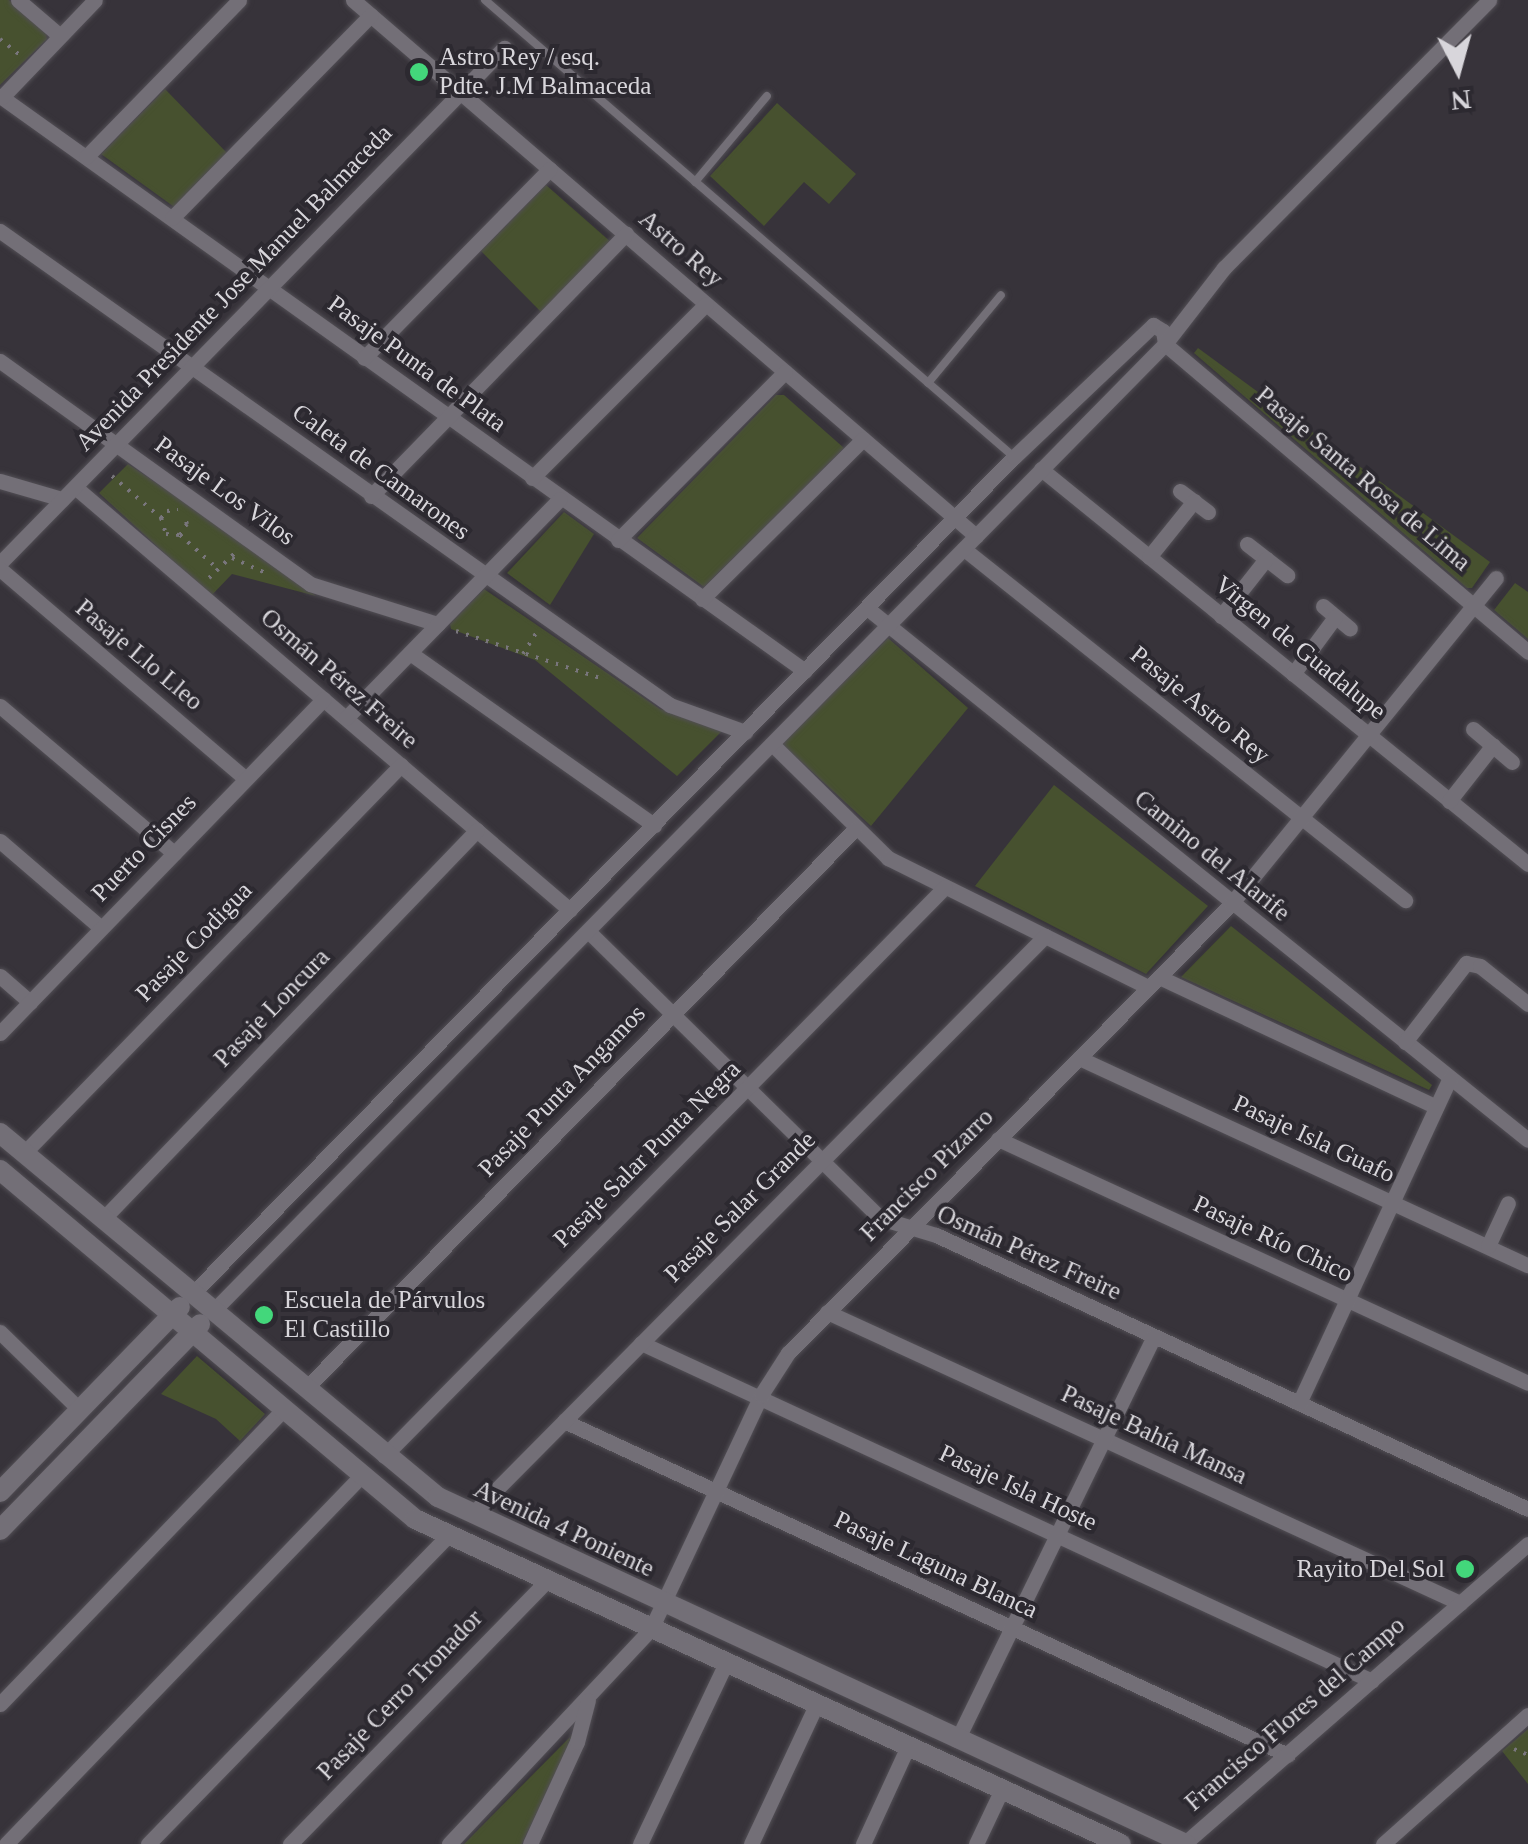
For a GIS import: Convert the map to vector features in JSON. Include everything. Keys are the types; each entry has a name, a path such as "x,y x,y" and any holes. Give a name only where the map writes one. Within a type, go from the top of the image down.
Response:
{"street":[{"path":"18,0 60,36"},
{"path":"1,96 95,0"},
{"path":"86,157 238,0"},
{"name":"Astro Rey","path":"353,0 976,536"},
{"path":"0,1530 1166,344 1224,268 1488,0"},
{"path":"172,218 371,16"},
{"name":"Avenida Presidente Jose Manuel Balmaceda","path":"0,566 504,48"},
{"name":"Pasaje Punta de Plata","path":"1,96 805,672"},
{"path":"364,358 550,169"},
{"name":"Caleta de Camarones","path":"0,231 670,705 745,732"},
{"path":"371,496 626,234"},
{"path":"532,478 706,304"},
{"path":"3,1483 80,1410 1014,457 1153,326 1163,331 1166,344"},
{"name":"Pasaje Santa Rosa de Lima","path":"1166,344 1528,652"},
{"name":"Pasaje Los Vilos","path":"0,362 324,590 438,624"},
{"path":"618,540 785,372"},
{"path":"702,599 863,438"},
{"name":"Virgen de Guadalupe","path":"1041,470 1526,859"},
{"path":"0,481 62,500"},
{"name":"Osmán Pérez Freire","path":"75,487 570,910"},
{"path":"1180,490 1208,512"},
{"path":"346,718 560,499"},
{"path":"1149,557 1194,501"},
{"path":"1247,544 1286,575"},
{"name":"Pasaje Astro Rey","path":"964,549 1405,900"},
{"path":"1221,616 1266,559"},
{"name":"Pasaje Llo Lleo","path":"0,566 246,779"},
{"name":"Francisco Pizarro","path":"449,1844 588,1700 650,1629 760,1395 788,1353 1230,904 1496,578"},
{"name":"Camino del Alarife","path":"867,608 1528,1140"},
{"path":"1292,674 1329,611 1350,629"},
{"path":"410,653 654,825"},
{"name":"Puerto Cisnes","path":"0,1032 324,699"},
{"path":"0,706 174,853"},
{"path":"1474,729 1512,762"},
{"path":"772,744 888,858 1045,936 1436,1107"},
{"path":"1449,800 1492,745"},
{"name":"Pasaje Codigua","path":"24,1154 400,765"},
{"name":"Pasaje Punta Angamos","path":"305,1389 855,829"},
{"name":"Pasaje Loncura","path":"102,1220 478,830"},
{"path":"0,840 101,928"},
{"name":"Pasaje Salar Punta Negra","path":"384,1456 945,886"},
{"name":"Osmán Pérez Freire","path":"588,931 873,1213 936,1235 1528,1509"},
{"name":"Pasaje Salar Grande","path":"472,1514 1045,936"},
{"path":"1405,1042 1466,964 1480,966 1528,1004"},
{"path":"0,976 30,1002"},
{"name":"Pasaje Isla Guafo","path":"1079,1058 1528,1265"},
{"path":"1299,1403 1450,1078"},
{"name":"Avenida 4 Poniente","path":"0,1134 438,1498 1186,1844"},
{"name":"Pasaje Río Chico","path":"998,1140 1528,1383"},
{"path":"4,1179 402,1510 546,1582 1120,1844"},
{"path":"1488,1246 1508,1203"},
{"name":"Pasaje Bahía Mansa","path":"827,1312 1460,1603"},
{"path":"0,1332 80,1410"},
{"path":"958,1740 1154,1336"},
{"name":"Pasaje Isla Hoste","path":"641,1343 1372,1681"},
{"path":"0,1704 284,1410"},
{"name":"Pasaje Laguna Blanca","path":"564,1421 1288,1754"},
{"path":"6,1844 362,1476"},
{"path":"148,1844 448,1536"},
{"name":"Francisco Flores del Campo","path":"1186,1844 1528,1544"},
{"name":"Pasaje Cerro Tronador","path":"290,1844 546,1582"},
{"path":"640,1844 726,1663"},
{"path":"530,1844 577,1742 588,1700"},
{"path":"752,1844 816,1704"},
{"path":"1382,1844 1528,1715"},
{"path":"863,1844 908,1746"},
{"path":"976,1844 1002,1789"}],"lane":[{"path":"485,0 1014,457"},
{"path":"695,182 767,96"},
{"path":"928,383 1001,294"}],"path":[{"path":"0,39 32,65"},
{"path":"112,476 161,518 163,531 180,535 219,570"},
{"path":"161,518 171,510 183,513 187,524 180,535"},
{"path":"196,590 248,539"},
{"path":"522,656 545,620"},
{"path":"438,624 522,656 618,683"}],"green space":[{"path":"0,0 9,0 46,32 47,39 0,85"},
{"path":"165,89 228,154 177,209 101,154"},
{"path":"777,103 856,174 829,204 804,182 764,226 710,176"},
{"path":"546,185 612,243 543,314 481,251"},
{"path":"1198,348 1490,562 1472,588 1467,588 1194,353"},
{"path":"776,395 784,395 844,448 704,587 637,538"},
{"path":"128,464 316,596 232,574 211,596 99,493"},
{"path":"564,512 594,534 550,605 507,573"},
{"path":"1515,583 1528,592 1528,639 1494,610"},
{"path":"484,589 660,709 726,727 677,776 535,660 451,629 450,624"},
{"path":"888,638 968,708 871,826 782,744"},
{"path":"1054,785 1208,906 1146,974 975,886"},
{"path":"1231,926 1432,1085 1429,1090 1181,977"},
{"path":"197,1356 265,1414 240,1441 216,1419 161,1394"},
{"path":"1528,1729 1528,1784 1502,1751"},
{"path":"575,1732 522,1844 464,1844"}],"place":[{"name":"Astro Rey / esq. Pdte. J.M Balmaceda","path":"419,72"},
{"name":"Escuela de Párvulos El Castillo","path":"264,1315"},
{"name":"Rayito Del Sol","path":"1465,1569"}]}
